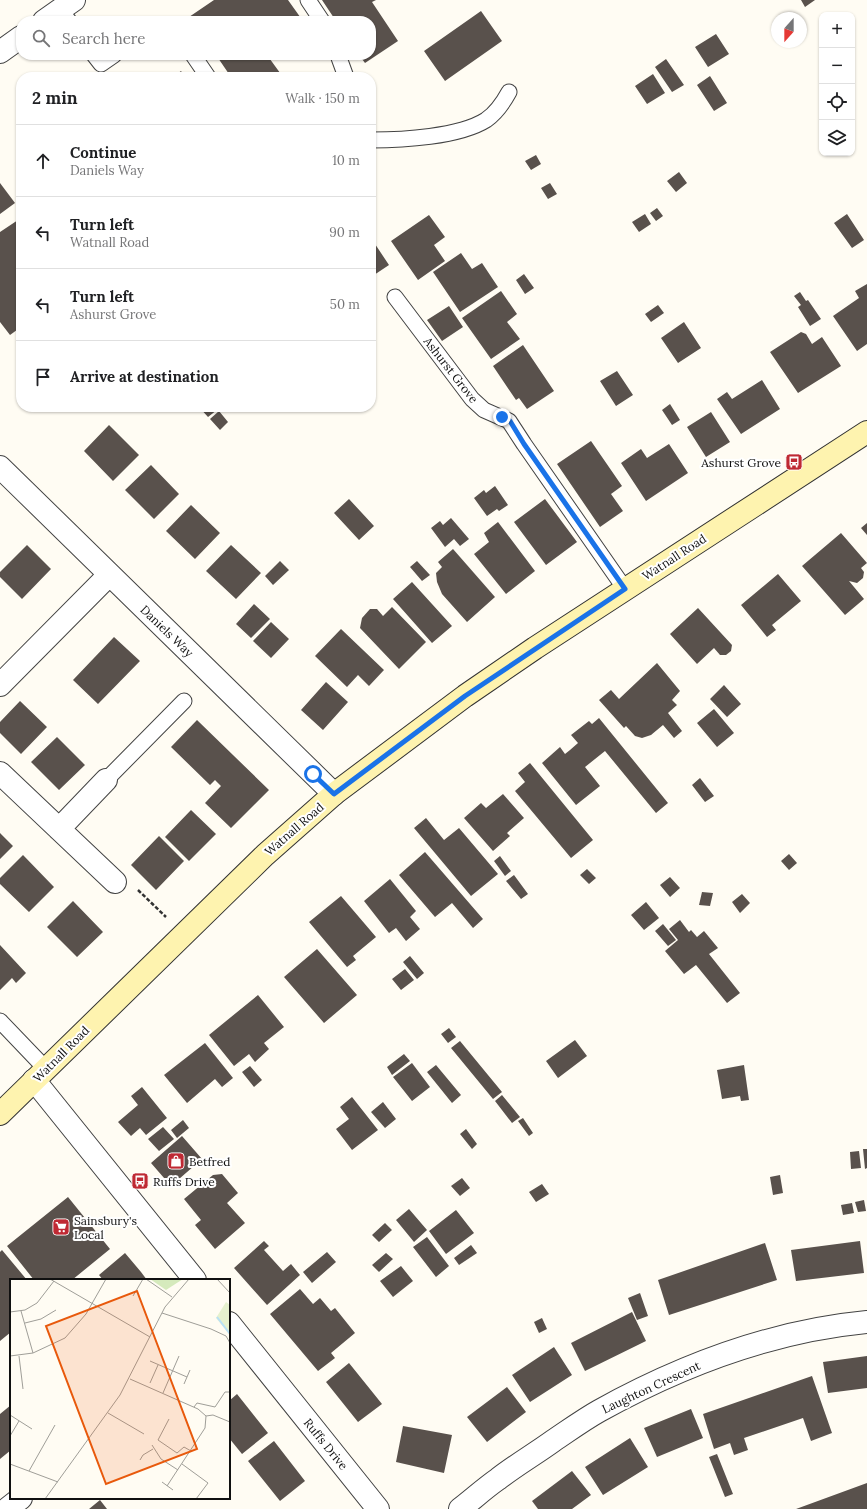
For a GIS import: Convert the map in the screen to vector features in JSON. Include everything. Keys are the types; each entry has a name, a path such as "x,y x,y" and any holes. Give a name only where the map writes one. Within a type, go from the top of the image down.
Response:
{"main road":[{"name":"Watnall Road","path":"0,1114 265,855 334,794 465,696 625,589 867,432"}],"street":[{"path":"0,52 16,41"},
{"name":"Daniels Way","path":"0,467 334,794"},
{"path":"0,685 110,574"},
{"path":"0,773 114,882"},
{"path":"59,828 106,780"},
{"path":"40,1074 194,1279"},
{"name":"Laughton Crescent","path":"460,1509 498,1479 597,1412 640,1390 693,1366 742,1348 795,1333 845,1324 867,1322"},
{"name":"Ruffs Drive","path":"230,1324 378,1509"},
{"path":"8,1509 20,1499"}],"lane":[{"path":"308,0 319,16"},
{"path":"98,60 101,64 107,60"},
{"path":"196,60 205,72"},
{"path":"340,60 344,72"},
{"path":"376,140 432,136 466,129 486,120 501,107 509,92"},
{"name":"Ashurst Grove","path":"395,297 472,399 484,410 510,421 524,444 625,589"},
{"path":"106,780 184,700"},
{"path":"0,1021 40,1074"}],"path":[{"path":"114,882 131,884 184,934"}],"building":[{"path":"214,0 288,0 299,16 190,16"},
{"path":"322,0 376,0 372,2 398,41 376,56 376,16 333,16"},
{"path":"801,0 815,0 805,7"},
{"path":"481,11 502,41 445,81 424,51"},
{"path":"716,34 729,54 708,67 695,47"},
{"path":"666,59 684,85 672,92 655,67"},
{"path":"219,60 271,60 279,72 228,72"},
{"path":"363,60 370,60 365,63"},
{"path":"653,74 665,93 647,104 635,86"},
{"path":"710,76 727,103 714,111 697,85"},
{"path":"536,155 541,164 531,170 525,161"},
{"path":"679,172 687,183 676,192 667,181"},
{"path":"0,183 15,203 0,214"},
{"path":"550,183 557,194 548,199 541,188"},
{"path":"657,208 663,216 656,221 650,213"},
{"path":"645,214 651,224 639,232 632,222"},
{"path":"847,214 864,240 852,248 834,223"},
{"path":"429,215 445,237 434,245 445,261 418,280 391,241"},
{"path":"16,221 16,331 10,335 0,322 0,232"},
{"path":"376,246 389,265 376,274"},
{"path":"461,253 472,269 482,263 498,287 460,312 433,272"},
{"path":"524,274 534,288 525,294 516,280"},
{"path":"867,284 867,344 857,351 833,316 859,298 855,291"},
{"path":"501,291 517,314 507,322 520,339 491,359 462,318"},
{"path":"800,292 806,301 808,300 821,319 810,326 798,307 801,305 794,296"},
{"path":"658,305 664,313 651,322 645,314"},
{"path":"449,306 463,327 442,341 427,320"},
{"path":"684,322 701,348 678,363 661,338"},
{"path":"801,332 806,334 812,344 822,337 841,366 798,393 770,352"},
{"path":"523,345 554,391 527,409 519,398 516,400 493,366"},
{"path":"617,371 633,395 616,406 600,381"},
{"path":"762,380 780,409 741,434 717,399 727,392 732,399"},
{"path":"670,404 680,420 672,425 662,410"},
{"path":"204,412 214,412 208,417"},
{"path":"220,412 228,422 220,430 210,419"},
{"path":"711,412 730,442 706,457 687,427"},
{"path":"109,425 139,455 113,481 84,451"},
{"path":"591,441 622,486 611,494 623,511 600,527 557,464"},
{"path":"669,444 688,473 646,501 621,463 641,449 647,458"},
{"path":"151,465 179,494 154,519 125,490"},
{"path":"495,486 508,505 499,511 497,509 487,516 474,498 484,490 486,493"},
{"path":"349,499 374,526 359,540 334,513"},
{"path":"545,499 577,542 546,565 514,522"},
{"path":"191,505 220,533 195,559 166,531"},
{"path":"451,518 469,539 460,546 454,539 445,547 431,528 440,521 443,525"},
{"path":"498,522 535,571 506,594 474,554 489,542 484,533"},
{"path":"867,523 867,535 861,528"},
{"path":"841,533 867,563 861,568 864,572 863,578 857,583 849,581 864,599 845,615 802,566"},
{"path":"27,545 51,569 22,599 0,577 0,572"},
{"path":"231,545 261,573 236,599 206,571"},
{"path":"453,549 495,597 467,622 442,594 437,582 436,573 442,567 438,562"},
{"path":"280,561 289,570 273,585 265,576"},
{"path":"417,561 430,575 422,581 410,567"},
{"path":"778,574 801,601 772,625 776,630 767,637 741,605"},
{"path":"412,582 452,626 432,643 393,599"},
{"path":"254,604 270,619 251,638 236,624"},
{"path":"392,607 426,642 399,669 360,628 362,618 370,609 377,609 383,616"},
{"path":"698,608 732,645 731,651 726,655 720,655 714,648 697,664 670,634"},
{"path":"271,622 289,639 271,658 253,641"},
{"path":"341,629 384,670 369,686 358,675 347,687 315,656"},
{"path":"114,637 140,661 98,704 73,680"},
{"path":"657,663 680,691 672,700 677,705 668,713 682,731 674,738 663,725 651,735 642,738 635,736 626,726 624,728 599,700 611,690 619,699"},
{"path":"326,682 348,702 323,730 301,710"},
{"path":"724,685 741,704 727,717 710,699"},
{"path":"20,701 47,727 21,754 0,733 0,722"},
{"path":"714,709 734,733 717,747 697,723"},
{"path":"599,718 668,803 656,813 605,751 585,767 600,786 576,805 542,763 560,747 565,754 578,743 571,735 589,721 592,724"},
{"path":"197,720 269,790 231,828 205,803 221,786 215,780 210,785 171,747"},
{"path":"57,737 85,765 59,790 31,762"},
{"path":"530,763 593,840 571,858 515,791 525,782 518,773"},
{"path":"700,778 714,796 705,802 692,785"},
{"path":"503,794 524,818 507,833 510,836 493,851 464,818 481,803 486,808"},
{"path":"191,810 216,834 189,861 165,837"},
{"path":"426,818 444,840 459,828 498,874 471,896 414,828"},
{"path":"0,833 13,846 0,859"},
{"path":"159,836 184,861 156,890 131,865"},
{"path":"425,852 483,919 473,928 452,903 435,917 399,875"},
{"path":"789,854 797,863 789,870 781,861"},
{"path":"23,855 54,887 29,912 0,884 0,878"},
{"path":"500,856 511,871 505,876 494,861"},
{"path":"587,869 596,878 589,884 580,875"},
{"path":"514,875 528,894 521,899 506,881"},
{"path":"670,877 680,888 670,897 660,885"},
{"path":"390,879 416,911 410,917 420,929 406,941 396,928 389,933 364,901"},
{"path":"702,892 713,893 710,906 699,905"},
{"path":"742,894 750,903 740,913 732,902"},
{"path":"341,896 376,937 353,956 356,960 347,967 309,922"},
{"path":"73,901 103,932 77,957 47,927"},
{"path":"646,902 659,918 644,930 631,915"},
{"path":"680,920 689,932 691,930 697,937 704,931 718,948 709,954 740,993 727,1003 696,965 684,974 665,951 678,940 669,929"},
{"path":"663,924 676,940 668,946 655,931"},
{"path":"0,945 26,973 16,983 12,978 0,990"},
{"path":"317,949 357,995 324,1023 284,977"},
{"path":"410,956 424,973 417,979 403,962"},
{"path":"405,969 414,980 401,990 392,979"},
{"path":"258,995 284,1027 264,1043 269,1049 255,1062 249,1054 234,1066 209,1035"},
{"path":"449,1028 456,1037 448,1043 441,1034"},
{"path":"575,1040 587,1056 558,1078 546,1061"},
{"path":"460,1041 502,1092 493,1099 451,1048"},
{"path":"205,1043 233,1078 222,1087 215,1079 187,1103 164,1075"},
{"path":"404,1054 410,1061 392,1075 387,1067"},
{"path":"412,1063 430,1087 412,1101 393,1077"},
{"path":"436,1065 461,1095 452,1103 427,1072"},
{"path":"744,1065 749,1100 741,1101 740,1096 722,1099 717,1070"},
{"path":"250,1066 262,1080 254,1087 242,1072"},
{"path":"142,1087 167,1118 146,1135 140,1128 131,1136 118,1122 138,1105 131,1096"},
{"path":"502,1095 520,1117 512,1123 495,1101"},
{"path":"352,1097 378,1130 352,1150 336,1129 349,1119 340,1107"},
{"path":"383,1102 396,1119 385,1128 371,1112"},
{"path":"523,1118 533,1133 529,1136 518,1121"},
{"path":"183,1120 189,1128 177,1138 171,1130"},
{"path":"163,1127 174,1139 159,1151 148,1139"},
{"path":"466,1129 477,1144 472,1149 460,1134"},
{"name":"Betfred","path":"182,1136 202,1159 171,1186 151,1163"},
{"path":"863,1149 867,1149 867,1168 865,1169"},
{"path":"859,1151 861,1168 851,1169 850,1152"},
{"path":"222,1174 238,1193 227,1203 245,1223 215,1249 195,1225 201,1220 184,1199 213,1175"},
{"path":"780,1175 783,1193 773,1195 770,1177"},
{"path":"462,1178 470,1188 460,1196 451,1186"},
{"path":"542,1184 549,1194 536,1202 529,1192"},
{"name":"Sainsbury's Local","path":"68,1197 110,1249 73,1279 33,1279 7,1246"},
{"path":"864,1200 866,1211 858,1212 855,1202"},
{"path":"852,1203 854,1213 843,1215 841,1205"},
{"path":"409,1209 427,1230 414,1242 396,1220"},
{"path":"456,1210 474,1233 446,1254 429,1231"},
{"path":"385,1223 392,1230 379,1242 372,1235"},
{"path":"427,1237 449,1266 436,1277 413,1247"},
{"path":"264,1241 269,1246 264,1250 283,1271 291,1264 300,1275 267,1305 234,1268"},
{"path":"860,1241 864,1273 796,1281 791,1250"},
{"path":"765,1243 777,1280 669,1315 658,1280"},
{"path":"471,1245 477,1253 459,1265 454,1258"},
{"path":"2,1250 26,1279 10,1279 10,1333 0,1341 0,1252"},
{"path":"327,1252 336,1262 312,1283 303,1272"},
{"path":"125,1253 146,1279 102,1279 99,1275"},
{"path":"386,1253 393,1259 379,1272 372,1265"},
{"path":"401,1266 413,1281 393,1297 380,1281"},
{"path":"300,1289 313,1304 320,1298 331,1311 335,1308 355,1333 331,1353 335,1358 318,1371 270,1314"},
{"path":"640,1293 648,1316 637,1320 628,1298"},
{"path":"632,1312 646,1341 585,1371 571,1343"},
{"path":"542,1318 547,1329 539,1333 534,1322"},
{"path":"554,1347 572,1375 530,1402 512,1375"},
{"path":"867,1356 867,1388 828,1393 823,1362"},
{"path":"349,1363 382,1404 358,1422 326,1382"},
{"path":"812,1376 832,1433 811,1441 803,1418 744,1438 748,1450 734,1455 730,1443 714,1449 703,1414"},
{"path":"507,1387 526,1412 487,1442 467,1417"},
{"path":"237,1394 268,1433 242,1454 230,1439 230,1400"},
{"path":"10,1406 10,1451 0,1459 0,1414"},
{"path":"691,1409 703,1438 657,1457 644,1428"},
{"path":"403,1426 452,1435 444,1473 396,1462"},
{"path":"630,1438 648,1467 603,1495 585,1467"},
{"path":"274,1441 305,1481 280,1501 248,1461"},
{"path":"717,1454 733,1494 725,1497 709,1457"},
{"path":"572,1471 591,1495 572,1509 538,1509 532,1501"},
{"path":"867,1483 867,1509 796,1509"},
{"path":"100,1500 107,1509 89,1509"}],"place":[{"name":"Ashurst Grove","path":"794,462"},
{"name":"Betfred","path":"176,1161"},
{"name":"Ruffs Drive","path":"140,1181"},
{"name":"Sainsbury's Local","path":"61,1227"}],"route":[{"path":"313,774 334,794 465,696 625,589 524,444 510,421 502,417"}]}
